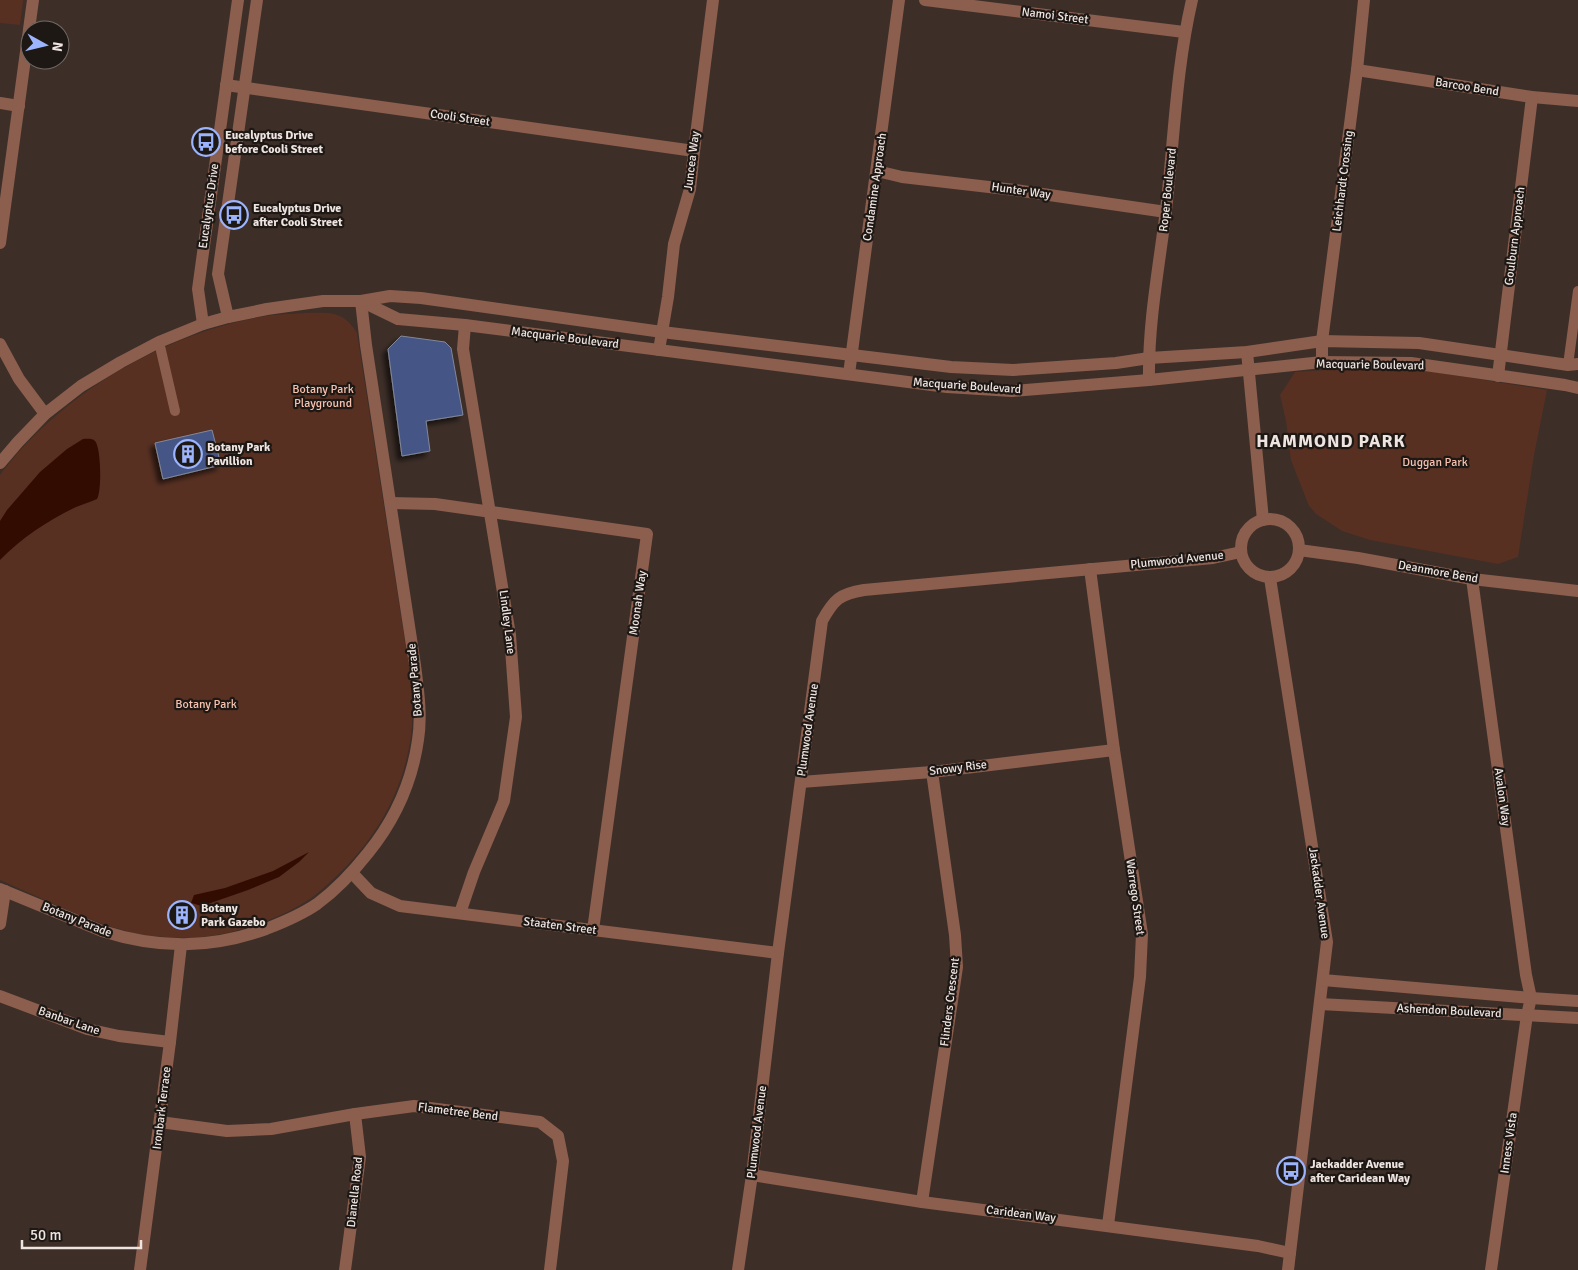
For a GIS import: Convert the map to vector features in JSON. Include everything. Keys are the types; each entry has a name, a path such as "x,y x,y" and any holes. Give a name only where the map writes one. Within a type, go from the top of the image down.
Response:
{"street":[{"path":"0,244 33,0"},
{"name":"Eucalyptus Drive","path":"203,324 198,289 238,0"},
{"name":"Eucalyptus Drive","path":"228,317 218,274 257,0"},
{"name":"Juncea Way","path":"659,350 674,244 690,189 713,0"},
{"name":"Condamine Approach","path":"849,374 899,0"},
{"name":"Namoi Street","path":"925,0 1184,32"},
{"name":"Roper Boulevard","path":"1150,380 1150,325 1166,212 1184,32 1192,0"},
{"name":"Leichhardt Crossing","path":"1322,362 1322,341 1357,70 1364,0"},
{"name":"Barcoo Bend","path":"1357,70 1532,97 1578,101"},
{"name":"Cooli Street","path":"226,85 694,151"},
{"name":"Goulburn Approach","path":"1498,376 1532,97"},
{"path":"0,103 19,106"},
{"name":"Hunter Way","path":"877,171 902,177 1015,190 1166,212"},
{"name":"Macquarie Boulevard","path":"0,463 46,414 81,386 159,342 203,324 267,309 323,301 361,301 390,296 421,298 662,332 950,367 1013,370 1116,363 1149,358 1247,352 1322,341 1419,343 1573,365"},
{"name":"Macquarie Boulevard","path":"361,301 398,318 947,387 1012,391 1150,380 1322,362 1411,363 1578,388"},
{"name":"Botany Parade","path":"3,890 120,937 152,943 181,945 222,941 284,922 301,914 317,903 352,873 377,842 394,815 413,767 418,740 420,712 416,665 366,345 361,301"},
{"name":"Lindley Lane","path":"460,913 474,872 504,801 516,717 510,635 463,349 465,325"},
{"path":"0,344 19,379 46,414"},
{"path":"1247,352 1263,520"},
{"name":"Moonah Way","path":"391,503 435,504 647,534 593,930"},
{"path":"1263,520 1281,521 1294,533 1298,541 1298,557 1290,569 1284,574 1270,578 1250,571 1242,559 1241,552 1241,544 1248,528 1263,520"},
{"name":"Deanmore Bend","path":"1299,550 1358,558 1472,579 1578,591"},
{"name":"Plumwood Avenue","path":"738,1270 752,1175 778,953 822,621 835,600 842,595 864,590 1213,558 1241,552"},
{"name":"Warrego Street","path":"1090,569 1114,750 1142,934 1140,977 1108,1225"},
{"name":"Jackadder Avenue","path":"1270,578 1327,942 1288,1270"},
{"name":"Avalon Way","path":"1472,579 1526,975 1531,998 1527,1015"},
{"name":"Snowy Rise","path":"801,782 932,772 1114,750"},
{"name":"Flinders Crescent","path":"922,1202 957,967 955,935 932,772"},
{"name":"Staaten Street","path":"352,873 371,893 400,906 778,953"},
{"path":"0,924 3,890"},
{"name":"Ironbark Terrace","path":"140,1270 181,945"},
{"name":"Ashendon Boulevard","path":"1323,980 1578,1001"},
{"name":"Banbar Lane","path":"0,996 87,1029 119,1036 170,1042"},
{"name":"Ashendon Boulevard","path":"1320,1004 1578,1018"},
{"name":"Inness Vista","path":"1492,1270 1527,1015"},
{"name":"Flametree Bend","path":"160,1122 227,1131 271,1129 414,1106 540,1122 558,1136 563,1161 550,1270"},
{"name":"Dianella Road","path":"345,1270 360,1157 355,1114"},
{"name":"Caridean Way","path":"752,1175 922,1202 1258,1246 1290,1253"}],"lane":[{"path":"1573,365 1578,291"},
{"path":"159,342 174,411"}],"green space":[{"path":"0,0 23,0 20,25 0,23"},
{"name":"Botany Park","path":"305,313 335,314 346,320 357,333 410,674 412,716 406,763 382,820 371,837 344,869 308,900 265,922 205,937 153,936 115,928 75,913 0,880 0,475 24,446 52,419 116,373 150,354 186,338 223,326 266,316"},
{"name":"Duggan Park","path":"1373,367 1410,368 1547,390 1534,455 1518,557 1498,564 1370,540 1342,531 1316,514 1309,506 1291,460 1286,421 1280,395 1295,372"}],"shaded area":[{"path":"83,439 95,441 99,451 100,479 97,499 76,507 46,524 17,544 0,560 0,521 7,510 40,472 67,449"},
{"path":"309,852 279,877 202,906 191,903 194,895 225,888 273,871"}],"building":[{"path":"401,336 445,342 451,348 463,415 426,421 430,451 402,456 388,349"},
{"name":"Botany Park Pavillion","path":"212,430 221,465 163,479 155,443"}],"place":[{"name":"Eucalyptus Drive before Cooli Street","path":"206,142"},
{"name":"Eucalyptus Drive after Cooli Street","path":"234,215"},
{"name":"Botany Park Pavillion","path":"188,454"},
{"name":"Botany Park Gazebo","path":"182,915"},
{"name":"Jackadder Avenue after Caridean Way","path":"1291,1171"}],"district":[{"name":"HAMMOND PARK","path":"1331,441"}],"park label":[{"name":"Botany Park Playground","path":"323,396"}]}
